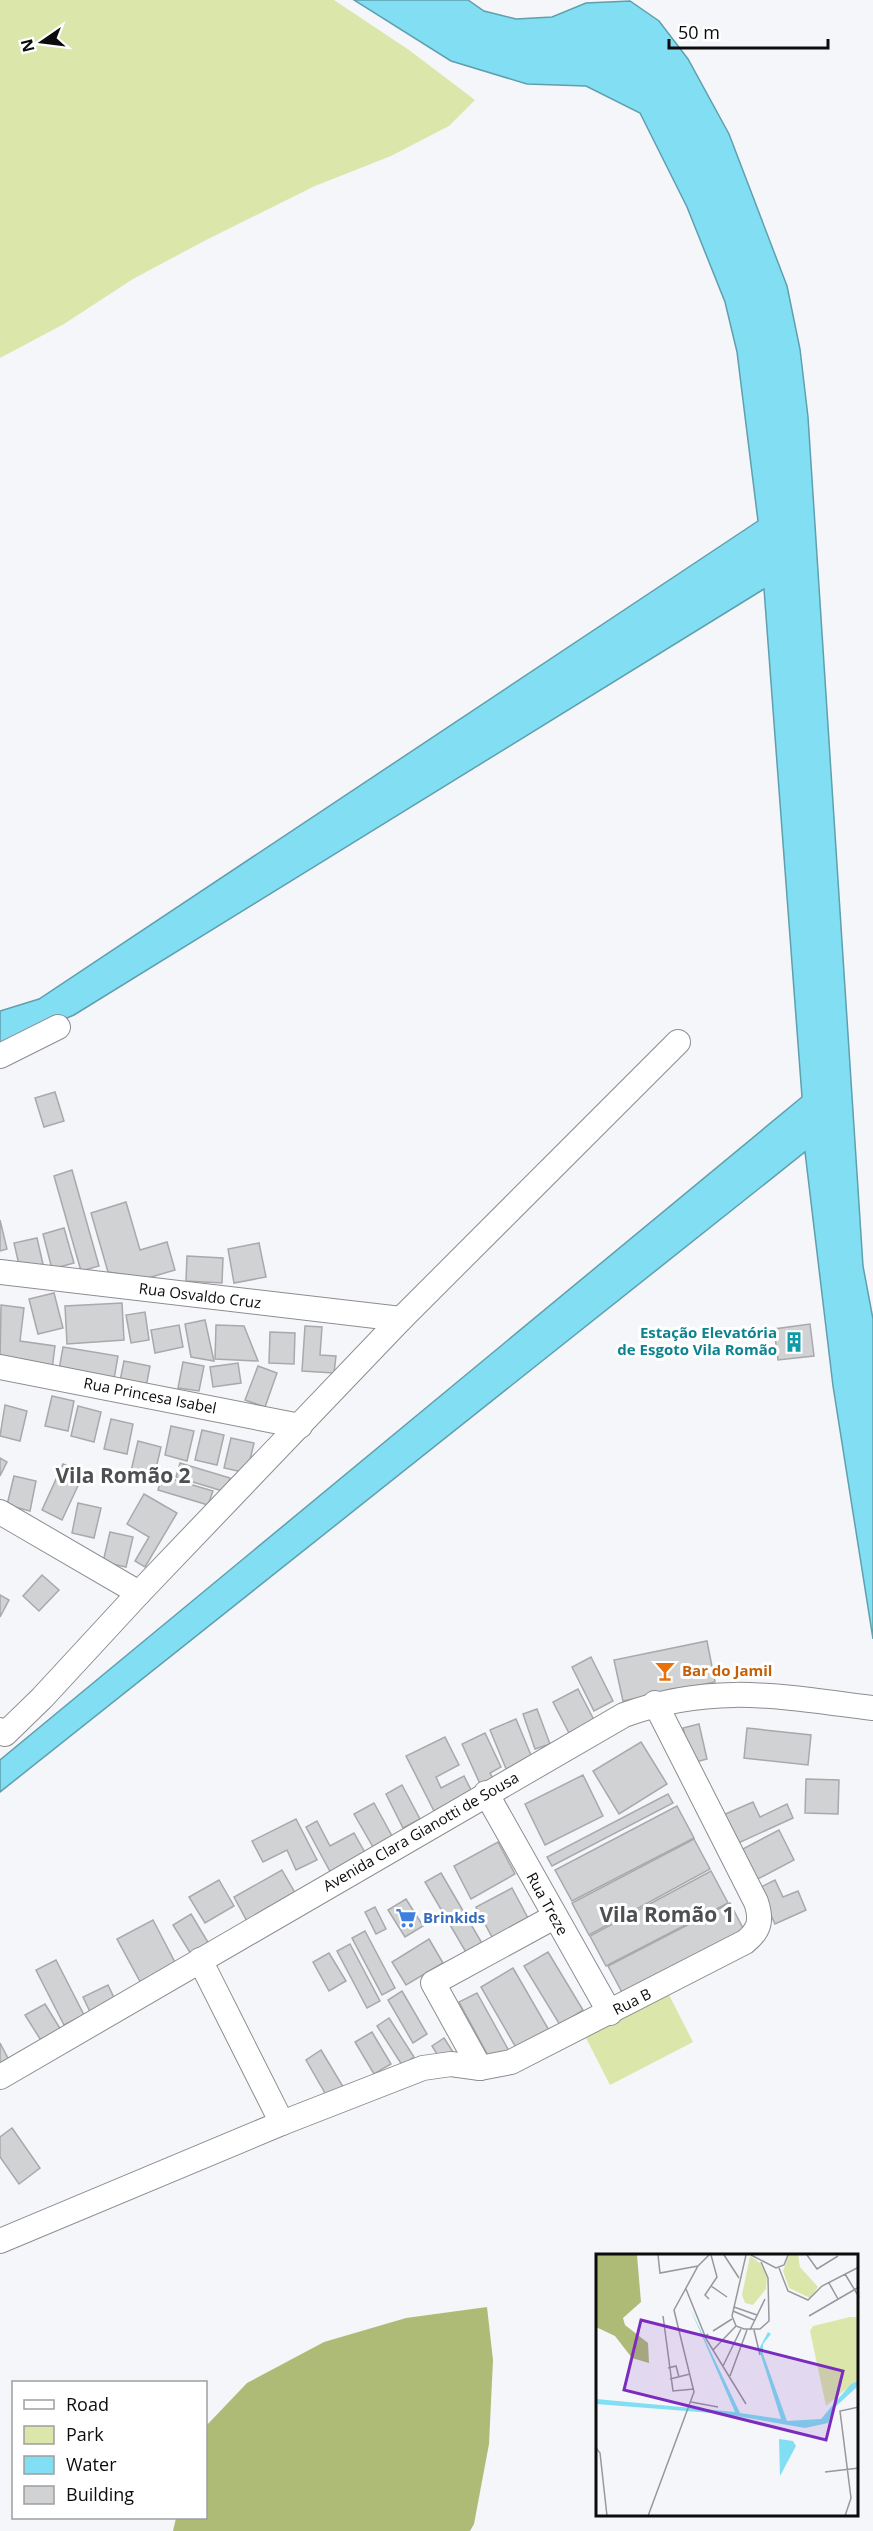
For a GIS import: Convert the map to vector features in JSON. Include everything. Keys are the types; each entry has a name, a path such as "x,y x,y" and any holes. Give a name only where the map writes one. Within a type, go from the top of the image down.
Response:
{"street":[{"path":"0,1056 58,1027"},
{"path":"2,1733 42,1698 401,1319 678,1042"},
{"name":"Rua Osvaldo Cruz","path":"0,1272 401,1319"},
{"name":"Rua Princesa Isabel","path":"0,1367 300,1426"},
{"path":"0,1512 139,1593"},
{"name":"Avenida Clara Gianotti de Sousa","path":"0,2078 486,1793 624,1715 655,1703 696,1695 769,1695 873,1708"},
{"name":"Rua B","path":"488,2067 511,2062 610,2013 735,1948 755,1934 760,1914 756,1902 655,1703"},
{"name":"Rua Treze","path":"486,1793 610,2013"},
{"path":"488,2067 433,1983 554,1917"},
{"path":"200,1960 282,2123"},
{"path":"0,2241 282,2123 423,2068 451,2064 488,2067"}],"green space":[{"path":"0,0 334,0 409,50 475,100 449,126 391,156 315,186 206,240 133,279 64,324 0,358"},
{"path":"667,1991 693,2042 610,2085 584,2034"},
{"path":"487,2307 493,2360 489,2444 474,2524 470,2531 173,2531 176,2519 207,2519 207,2425 247,2383 324,2342 406,2318"}],"water":[{"path":"354,0 468,0 484,11 516,19 552,17 586,3 630,1 659,21 688,59 729,134 787,286 800,349 808,417 863,1266 873,1319 873,1639 833,1386 805,1152 0,1792 0,1760 802,1097 764,589 74,1015 0,1047 0,1011 39,999 758,521 737,352 725,302 687,207 640,113 586,86 527,84 451,61"}],"building":[{"path":"55,1092 64,1121 44,1127 35,1098"},
{"path":"72,1170 99,1266 81,1271 54,1176"},
{"path":"126,1202 140,1250 167,1242 175,1270 148,1278 108,1272 91,1213"},
{"path":"0,1220 7,1249 0,1251"},
{"path":"64,1228 74,1263 52,1269 43,1234"},
{"path":"37,1238 43,1264 20,1269 14,1243"},
{"path":"259,1243 266,1277 234,1283 228,1249"},
{"path":"187,1256 223,1258 222,1283 186,1281"},
{"path":"54,1293 63,1328 38,1334 29,1299"},
{"path":"122,1303 124,1340 67,1344 65,1306"},
{"path":"1,1305 24,1308 20,1341 55,1346 52,1369 0,1362"},
{"path":"145,1312 149,1340 131,1343 126,1315"},
{"path":"205,1320 214,1361 191,1357 185,1324"},
{"name":"Estação Elevatória de Esgoto Vila Romão","path":"810,1324 814,1356 778,1360 774,1329"},
{"path":"179,1325 183,1347 155,1353 151,1330"},
{"path":"216,1325 244,1326 258,1361 215,1359"},
{"path":"305,1326 322,1327 320,1355 336,1356 334,1373 302,1371"},
{"path":"270,1332 295,1333 294,1364 269,1363"},
{"path":"63,1347 118,1356 114,1379 59,1370"},
{"path":"124,1361 150,1366 146,1387 120,1381"},
{"path":"183,1362 204,1366 199,1391 178,1388"},
{"path":"238,1363 241,1383 213,1387 210,1367"},
{"path":"258,1366 277,1373 265,1407 245,1400"},
{"path":"52,1396 74,1401 68,1431 45,1426"},
{"path":"5,1405 27,1411 20,1441 0,1436"},
{"path":"78,1406 101,1412 94,1442 71,1436"},
{"path":"111,1419 133,1424 127,1454 104,1449"},
{"path":"171,1426 194,1431 187,1461 165,1455"},
{"path":"202,1430 224,1435 217,1465 195,1460"},
{"path":"231,1438 254,1443 247,1473 224,1468"},
{"path":"138,1441 161,1447 154,1477 131,1471"},
{"path":"0,1458 7,1462 0,1476"},
{"path":"180,1463 230,1478 226,1492 176,1477"},
{"path":"63,1464 84,1473 62,1520 42,1510"},
{"path":"14,1476 36,1481 30,1511 7,1505"},
{"path":"162,1476 213,1491 208,1505 158,1490"},
{"path":"144,1494 177,1513 145,1567 135,1561 149,1537 127,1524"},
{"path":"78,1503 101,1508 94,1538 72,1533"},
{"path":"110,1532 133,1537 126,1567 103,1562"},
{"path":"42,1575 59,1590 39,1611 23,1596"},
{"path":"0,1595 9,1600 0,1617"},
{"name":"Bar do Jamil","path":"707,1641 715,1682 623,1701 614,1660"},
{"path":"591,1657 613,1701 594,1711 572,1667"},
{"path":"578,1689 595,1722 570,1735 553,1702"},
{"path":"537,1709 550,1744 535,1749 523,1714"},
{"path":"516,1719 533,1760 507,1771 490,1730"},
{"path":"699,1724 707,1759 692,1763 683,1728"},
{"path":"747,1728 811,1735 808,1765 744,1758"},
{"path":"485,1733 501,1767 490,1773 494,1780 481,1786 462,1744"},
{"path":"445,1737 459,1765 436,1777 441,1788 464,1776 472,1792 434,1811 406,1756"},
{"path":"641,1742 667,1784 619,1814 593,1771"},
{"path":"583,1775 603,1816 545,1845 525,1804"},
{"path":"806,1779 839,1780 838,1814 805,1813"},
{"path":"402,1785 420,1819 403,1828 386,1794"},
{"path":"668,1794 673,1803 552,1866 547,1857"},
{"path":"753,1802 760,1817 787,1804 793,1818 734,1845 721,1816"},
{"path":"374,1803 392,1836 373,1847 354,1814"},
{"path":"677,1806 694,1838 572,1901 555,1870"},
{"path":"296,1819 317,1860 296,1870 287,1850 263,1862 252,1841"},
{"path":"317,1821 330,1846 354,1833 368,1858 333,1877 306,1827"},
{"path":"779,1830 794,1860 754,1881 739,1851"},
{"path":"694,1839 710,1869 589,1935 572,1903"},
{"path":"498,1842 515,1874 471,1899 454,1866"},
{"path":"282,1870 298,1898 249,1925 234,1897"},
{"path":"711,1871 728,1903 606,1966 590,1936"},
{"path":"441,1873 483,1945 467,1954 425,1882"},
{"path":"219,1880 234,1906 205,1923 189,1897"},
{"path":"775,1880 783,1897 798,1891 806,1910 775,1924 759,1888"},
{"path":"512,1888 529,1920 493,1939 476,1907"},
{"name":"Brinkids","path":"406,1899 423,1926 405,1937 388,1910"},
{"path":"730,1903 746,1934 625,1998 608,1966"},
{"path":"375,1907 386,1929 376,1934 365,1912"},
{"path":"191,1914 212,1949 194,1959 173,1925"},
{"path":"153,1920 178,1968 143,1987 117,1939"},
{"path":"365,1931 395,1988 382,1995 352,1938"},
{"path":"429,1939 443,1963 406,1985 392,1962"},
{"path":"350,1944 380,2001 367,2008 337,1951"},
{"path":"548,1952 583,2010 560,2025 524,1966"},
{"path":"329,1953 346,1981 329,1991 313,1962"},
{"path":"56,1960 84,2015 64,2025 36,1970"},
{"path":"513,1968 550,2032 518,2051 481,1987"},
{"path":"108,1985 118,2006 93,2018 83,1997"},
{"path":"402,1991 427,2034 413,2043 388,2000"},
{"path":"477,1993 509,2051 491,2061 459,2002"},
{"path":"45,2004 61,2030 42,2042 25,2015"},
{"path":"389,2018 414,2057 402,2065 377,2026"},
{"path":"372,2032 391,2064 374,2074 355,2042"},
{"path":"444,2038 453,2052 440,2059 432,2046"},
{"path":"0,2043 11,2064 0,2069"},
{"path":"321,2050 345,2090 329,2100 306,2060"},
{"path":"12,2128 40,2168 19,2184 0,2157 0,2137"}],"place":[{"name":"Estação Elevatória de Esgoto Vila Romão","path":"794,1342"},
{"name":"Bar do Jamil","path":"665,1671"},
{"name":"Brinkids","path":"406,1918"}],"district":[{"name":"Vila Romão 2","path":"123,1476"},
{"name":"Vila Romão 1","path":"667,1915"}]}
